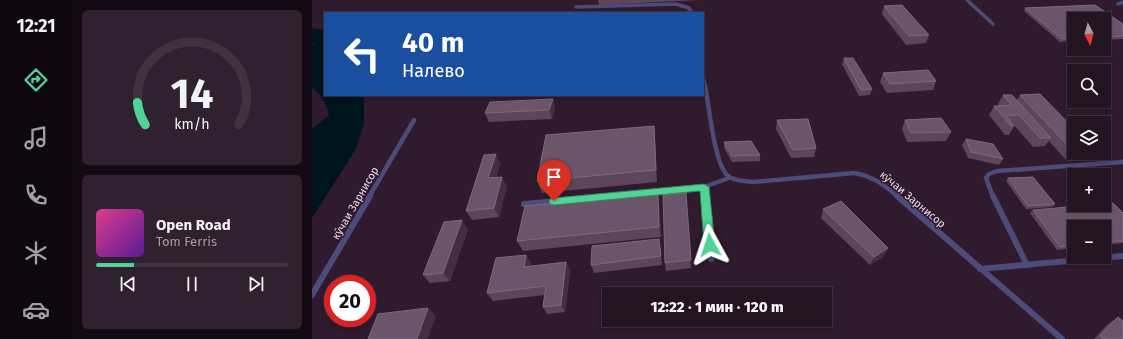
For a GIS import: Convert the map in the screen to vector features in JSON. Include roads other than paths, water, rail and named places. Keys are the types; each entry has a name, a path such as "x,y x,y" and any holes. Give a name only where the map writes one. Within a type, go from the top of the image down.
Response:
{"lane":[{"path":"967,0 993,24"},
{"path":"1118,4 1123,2"},
{"path":"576,7 676,4 689,8 691,12"},
{"path":"524,204 704,187 729,178 722,170 718,158 704,78"},
{"name":"кӯчаи Зарнисор","path":"312,295 414,120"},
{"path":"1027,264 988,186 986,178 989,174 997,171 1123,162"},
{"name":"кӯчаи Зарнисор","path":"729,178 739,181 753,182 849,173 872,177 886,186 1062,339"},
{"path":"704,187 711,259"},
{"path":"980,269 1123,256"}],"water":[{"path":"312,28 324,30 324,96 364,96 364,123 356,149 312,218 312,129 329,115 323,100 312,88 312,45 314,45 312,43"}]}
